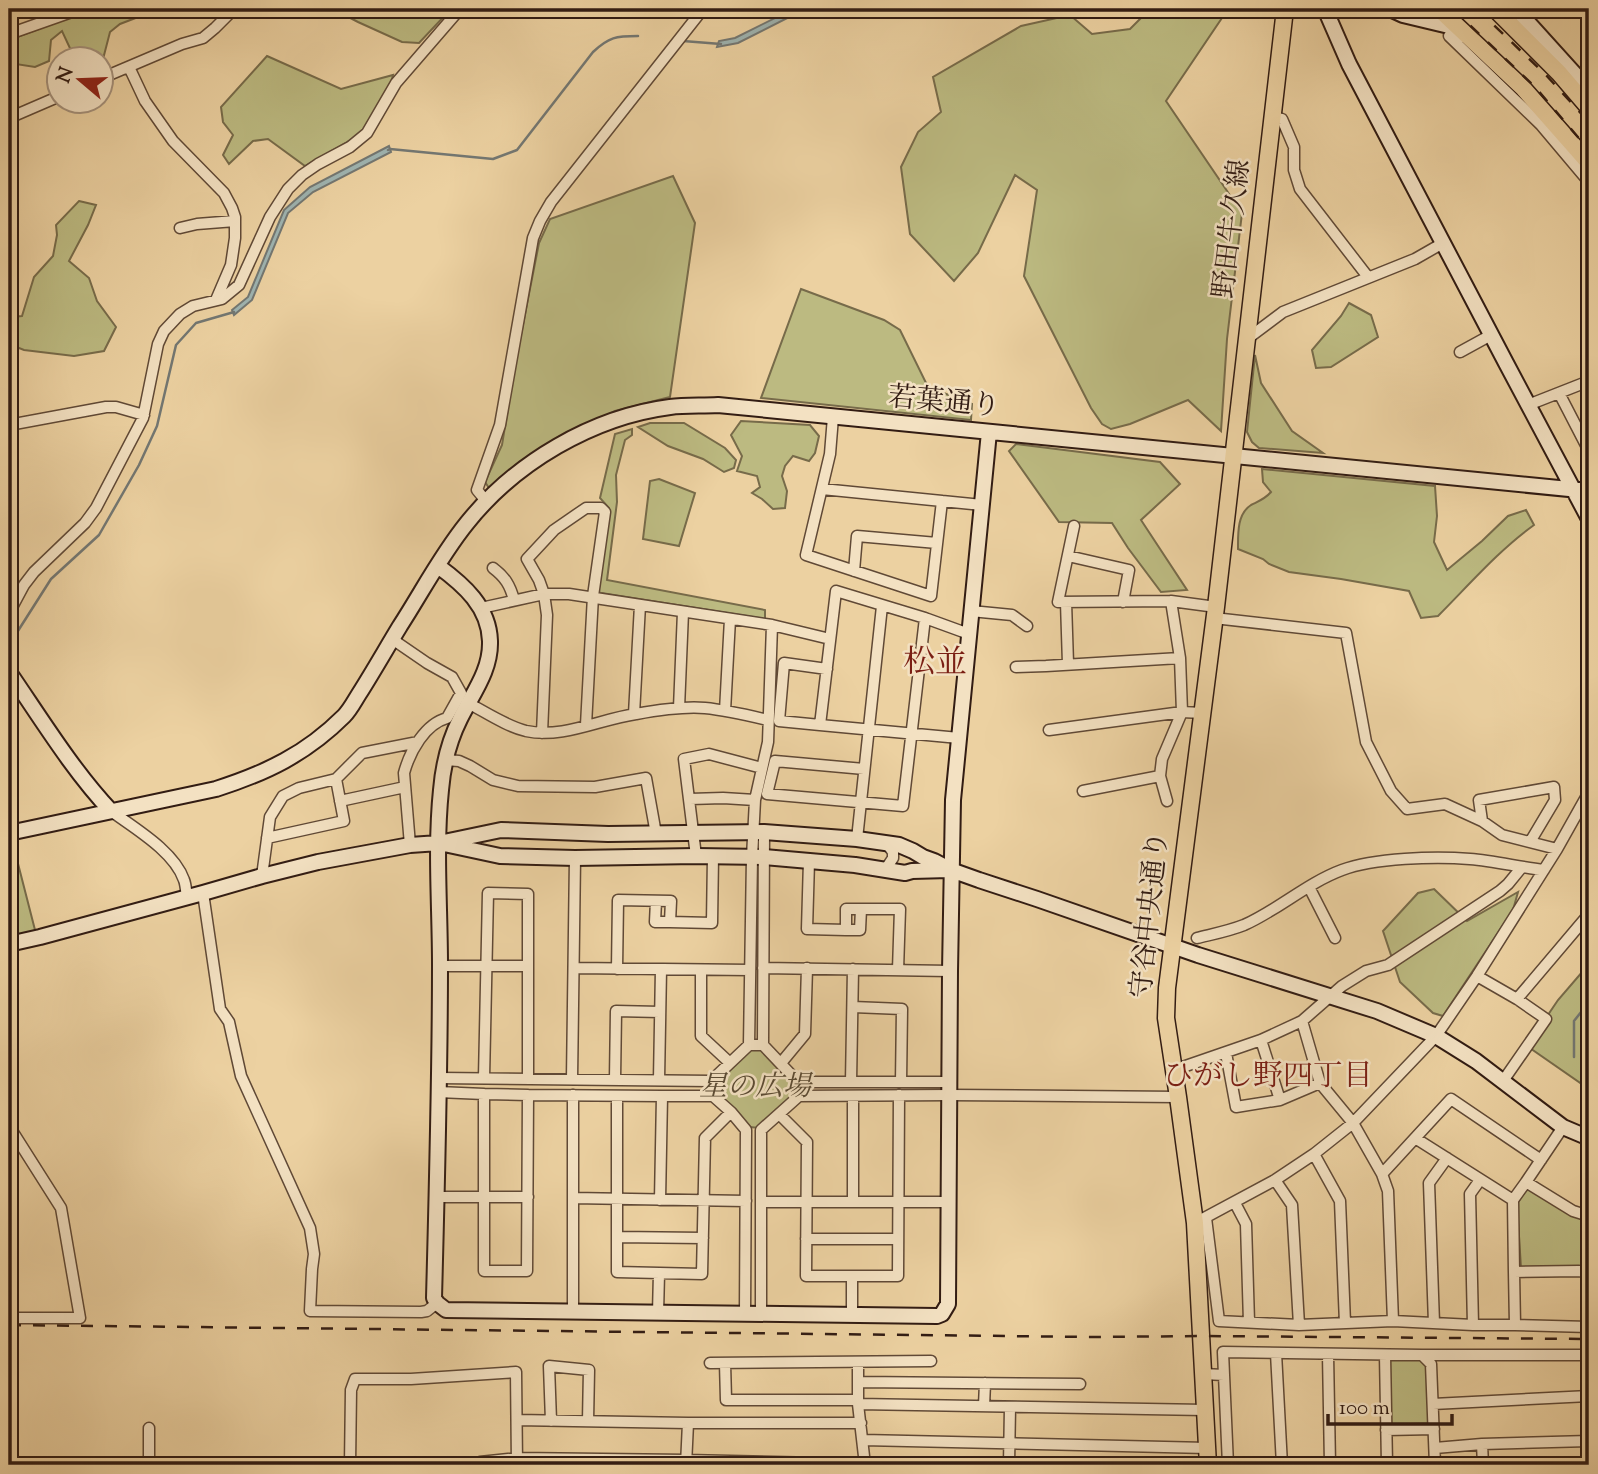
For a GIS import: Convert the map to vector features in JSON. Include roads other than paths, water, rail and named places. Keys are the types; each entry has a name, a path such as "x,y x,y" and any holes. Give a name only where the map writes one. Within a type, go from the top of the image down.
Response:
{"main road":[{"name":"野田牛久線","path":"1233,456 1284,9"},
{"path":"1439,9 1450,23 1500,67 1513,87 1576,146 1589,163"},
{"path":"1495,9 1559,73 1589,108"},
{"name":"守谷中央通り","path":"1208,1465 1200,1221 1166,1018 1172,946 1233,456"}],"street":[{"path":"9,34 80,9"},
{"path":"116,72 182,44 203,38 234,9"},
{"path":"9,613 34,572 85,523 96,508 144,415 158,344 164,331 186,310 230,294 240,285 279,200 302,175 318,163 351,147 367,133 396,83 460,9"},
{"path":"486,502 477,490 500,425 528,258 540,221 551,202 703,9"},
{"path":"1325,9 1349,64 1589,519"},
{"path":"1390,9 1413,18 1450,23 1447,31 1449,36 1513,87 1589,182"},
{"path":"1413,18 1425,9"},
{"path":"1516,9 1585,85"},
{"path":"129,67 145,102 173,141 224,193 232,208 236,238 231,265 216,300"},
{"path":"9,118 46,102"},
{"path":"1272,117 1282,119 1294,147 1294,170 1300,189 1368,277"},
{"path":"180,228 235,221"},
{"path":"1247,339 1283,312 1415,259 1443,243"},
{"path":"1460,352 1491,335"},
{"path":"1528,405 1584,383 1589,384"},
{"path":"1559,393 1589,452"},
{"name":"若葉通り","path":"9,833 216,789 248,779 281,764 318,740 346,714 438,566 467,523 486,502 516,475 552,449 595,428 636,414 671,407 718,405 1589,491"},
{"path":"9,425 106,407 144,415"},
{"path":"833,418 830,454 806,555 931,596 942,501"},
{"path":"438,566 458,580 474,597 488,625 490,640 484,675 459,720 445,760 440,796 436,1303 446,1310 937,1316 942,1314 948,1304 953,800 989,432"},
{"path":"822,489 982,505"},
{"path":"542,733 547,615 544,594 527,559 554,530 586,508 601,508 605,512 593,596 586,725"},
{"path":"1074,526 1058,602 1171,601 1215,612 1346,633 1366,742 1391,791 1407,808 1445,804 1482,821 1502,835 1557,849"},
{"path":"854,571 857,536 937,543"},
{"path":"1068,556 1129,570 1123,601"},
{"path":"493,568 510,585 514,600"},
{"path":"820,724 836,591 969,634"},
{"path":"481,608 544,594 593,596 772,625 830,639"},
{"path":"1167,801 1160,776 1162,759 1182,712 1180,657 1171,601"},
{"path":"1066,602 1068,664"},
{"path":"634,714 640,605"},
{"path":"857,839 882,606"},
{"path":"971,611 1012,615 1027,626"},
{"path":"679,708 683,612"},
{"path":"864,769 775,761 767,794 903,806 925,618"},
{"path":"725,711 730,619"},
{"path":"772,625 768,742 755,800 764,1045 798,1082 901,1082 950,1088 1178,1097"},
{"path":"393,639 452,677 461,692 447,718 434,724 418,742 406,767 410,845"},
{"path":"1016,667 1180,657"},
{"path":"827,669 784,663 779,721 958,738"},
{"path":"9,672 100,799 171,859 184,879 187,897"},
{"path":"468,703 509,725 542,733 558,732 634,714 679,708 702,708 768,719"},
{"path":"1049,730 1182,712 1202,713"},
{"path":"262,876 270,817 284,796 299,788 336,779 362,754 418,742"},
{"path":"696,856 684,759 709,754 762,768"},
{"path":"445,760 459,761 494,780 518,786 595,787 646,778 656,834"},
{"path":"1083,791 1160,776"},
{"path":"267,838 344,821 336,779"},
{"path":"340,801 405,787"},
{"path":"1482,821 1479,800 1554,787 1555,800 1530,842"},
{"path":"1589,792 1585,809 1436,1036 1353,1123 1314,1154 1275,1180 1200,1221 1219,1321 1298,1325 1393,1321 1589,1327"},
{"path":"690,799 755,800"},
{"path":"9,944 318,862 410,845 439,843 501,830 656,834 758,832 857,839 899,845 951,870 1172,946 1377,1011 1436,1036 1503,1080 1563,1127 1589,1139"},
{"path":"439,843 500,856 758,857 855,864 905,873 951,870"},
{"path":"885,870 893,858 893,852 887,844"},
{"path":"656,901 655,922 712,923 713,856"},
{"path":"749,1045 750,970 758,857"},
{"path":"572,1079 575,858"},
{"path":"1197,937 1245,924 1341,870 1363,865 1411,859 1470,859 1544,870"},
{"path":"809,861 807,929 846,930 846,909 900,909 898,970"},
{"path":"1174,1070 1261,1040 1302,1021 1342,986 1366,971 1388,965 1500,891 1522,867"},
{"path":"1309,887 1335,938"},
{"path":"203,893 220,1009 229,1022 241,1076 310,1228 314,1254 310,1311 427,1311 436,1303"},
{"path":"484,1078 488,893 528,894 528,1079"},
{"path":"617,969 618,900 671,901 670,922"},
{"path":"1517,999 1589,914"},
{"path":"440,966 528,966"},
{"path":"575,968 750,970"},
{"path":"763,968 950,971"},
{"path":"780,1063 805,1034 807,968"},
{"path":"659,1080 661,969"},
{"path":"851,1082 853,969"},
{"path":"701,970 701,1036 730,1063"},
{"path":"1477,976 1546,1019 1503,1080"},
{"path":"853,1007 902,1009 901,1082"},
{"path":"615,1080 616,1011 660,1012"},
{"path":"1302,1021 1320,1083 1353,1123 1382,1174 1388,1191 1393,1321"},
{"path":"1261,1040 1280,1100"},
{"path":"438,1085 484,1078 711,1081 749,1045 764,1045"},
{"path":"1226,1053 1236,1107 1280,1100 1320,1083"},
{"path":"438,1085 484,1094 713,1096 746,1130 745,1314"},
{"path":"761,1314 761,1130 799,1096 900,1095 950,1088"},
{"path":"484,1094 484,1271 527,1271 528,1095"},
{"path":"573,1095 573,1312"},
{"path":"779,1114 807,1142 806,1276 898,1276 900,1095"},
{"path":"617,1096 617,1272 702,1274 705,1138 731,1112"},
{"path":"660,1200 662,1096"},
{"path":"853,1096 853,1202"},
{"path":"1382,1174 1451,1099 1541,1160"},
{"path":"9,1126 61,1208 80,1318 9,1318"},
{"path":"1515,1325 1513,1200 1563,1127"},
{"path":"1415,1138 1513,1200"},
{"path":"1314,1154 1340,1201 1345,1323"},
{"path":"1434,1323 1429,1183 1447,1158"},
{"path":"1275,1180 1292,1205 1298,1325"},
{"path":"1473,1325 1470,1194 1480,1180"},
{"path":"1526,1182 1573,1211 1589,1216"},
{"path":"436,1197 528,1197"},
{"path":"573,1198 746,1202"},
{"path":"761,1202 948,1202"},
{"path":"1235,1203 1246,1224 1249,1322"},
{"path":"617,1237 703,1238"},
{"path":"806,1239 898,1239"},
{"path":"1514,1272 1589,1273"},
{"path":"658,1313 659,1273"},
{"path":"852,1276 852,1316"},
{"path":"1228,1465 1223,1352 1589,1355"},
{"path":"1276,1353 1282,1465"},
{"path":"1328,1354 1330,1465"},
{"path":"1385,1355 1387,1465"},
{"path":"1422,1355 1431,1364 1435,1465"},
{"path":"710,1363 931,1361"},
{"path":"480,1462 865,1465 858,1402 858,1362"},
{"path":"725,1363 726,1400 1205,1410"},
{"path":"551,1421 549,1366 589,1370 588,1422"},
{"path":"350,1465 351,1390 355,1378 411,1379 516,1372 517,1462"},
{"path":"1203,1374 1224,1375"},
{"path":"858,1382 1080,1384"},
{"path":"984,1406 985,1383"},
{"path":"1433,1404 1589,1396"},
{"path":"1009,1465 1010,1407"},
{"path":"517,1420 861,1423"},
{"path":"686,1462 688,1423"},
{"path":"149,1428 149,1465"},
{"path":"1386,1430 1434,1429"},
{"path":"863,1440 1207,1448"},
{"path":"1435,1448 1589,1441"},
{"path":"1482,1444 1483,1465"},
{"path":"9,1452 12,1465"}],"water":[{"path":"793,9 805,9 738,43 717,47 719,41 735,38"},
{"path":"389,146 391,152 313,192 288,213 252,300 234,315 232,310 248,297 284,210 310,187"}],"waterway":[{"path":"388,150 493,159 517,150 593,52 613,38 638,36"},
{"path":"683,41 721,44"},
{"path":"9,645 51,579 99,535 139,465 157,426 176,345 196,323 234,312"},
{"path":"1574,1057 1574,1021 1589,1002"}],"railway":[{"path":"1453,9 1535,87 1589,150"},
{"path":"1477,9 1546,75 1589,122"},
{"path":"9,1325 1095,1337 1589,1339"}],"district":[{"name":"松並","path":"935,664"},
{"name":"ひがし野四丁目","path":"1268,1077"}],"park label":[{"name":"星の広場","path":"755,1088"}]}
